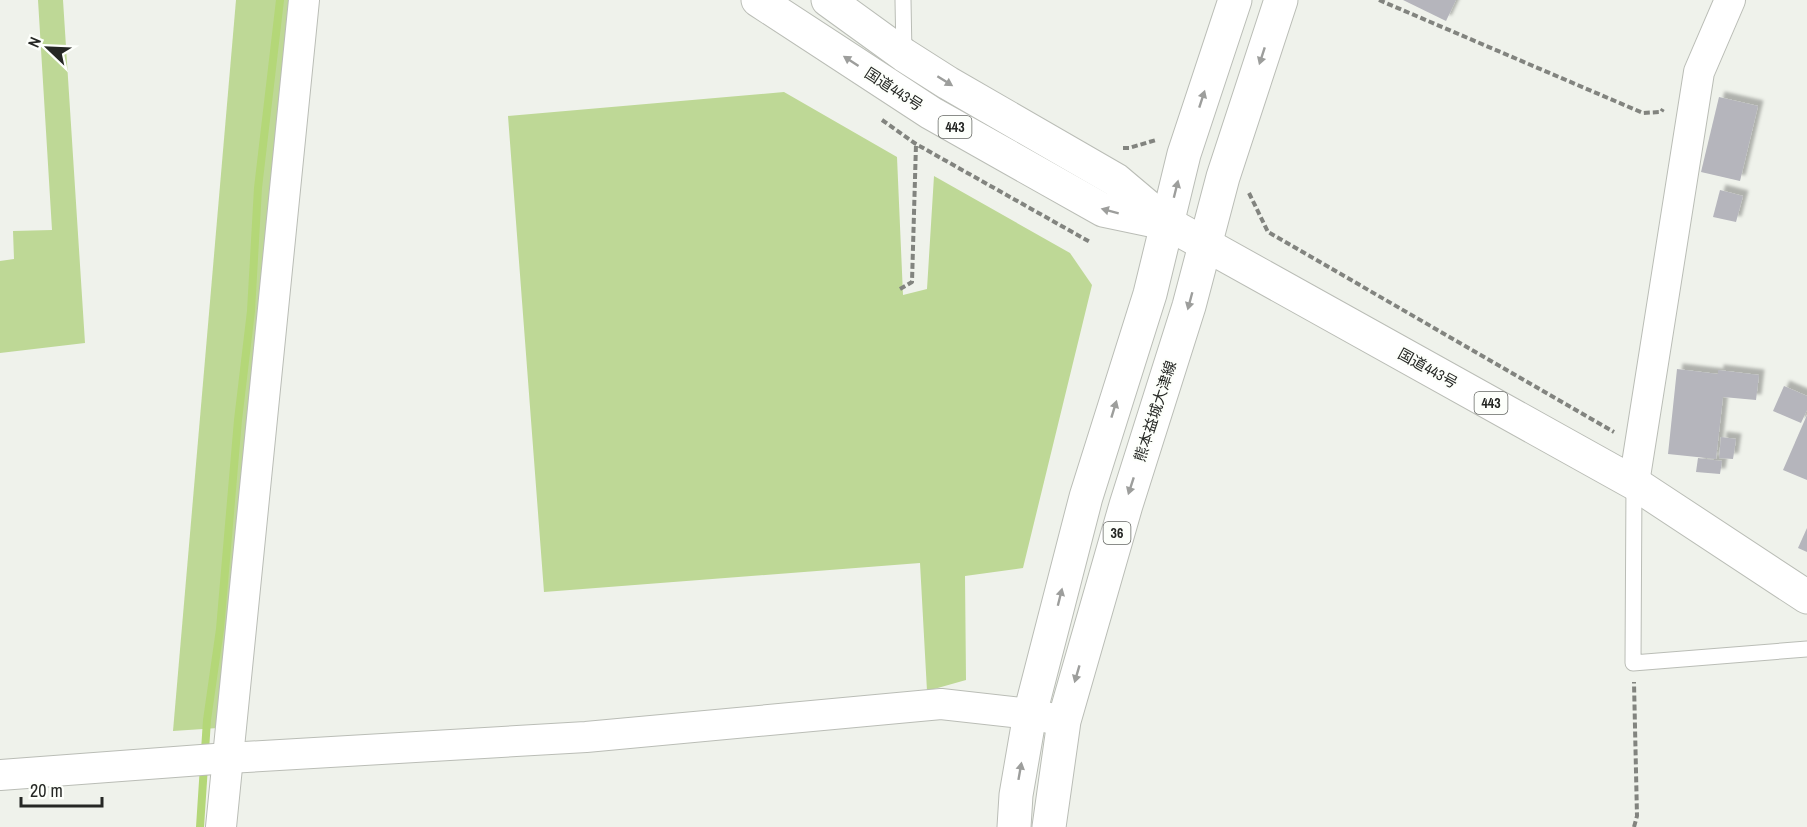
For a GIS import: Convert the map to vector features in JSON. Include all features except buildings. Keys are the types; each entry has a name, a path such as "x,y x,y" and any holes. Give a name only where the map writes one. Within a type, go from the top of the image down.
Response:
{"main road":[{"name":"国道443号","path":"758,0 931,113 1103,210 1167,223"},
{"name":"国道443号","path":"828,0 904,55 948,83 1116,180 1167,223 1634,483 1807,597"},
{"path":"1014,827 1016,795 1030,714 1086,497 1150,294 1184,154 1235,0"},
{"name":"熊本益城大津線","path":"1050,827 1064,721 1125,505 1189,306 1223,177 1281,0"}],"street":[{"path":"221,827 210,759 304,0"},
{"path":"1634,483 1699,72 1730,0"},
{"path":"0,775 210,759 586,737 941,705 1030,714 1064,721"}],"lane":[{"path":"903,0 904,55"},
{"path":"1634,483 1634,663 1807,649"}],"path":[{"path":"1379,0 1643,113 1661,112 1666,103"},
{"path":"900,289 912,282 916,144 931,113"},
{"path":"1114,148 1129,148 1158,140"},
{"path":"1248,190 1268,232 1640,447"},
{"path":"1634,663 1637,816 1634,827"}],"green space":[{"path":"38,0 63,0 85,343 0,353 0,261 14,259 13,231 52,230"},
{"path":"236,0 290,0 218,728 173,731"},
{"path":"784,92 897,157 903,295 927,289 934,176 1070,253 1092,285 1023,568 965,576 966,680 927,691 920,563 544,592 508,116"}],"waterway":[{"path":"200,827 207,720 220,629 238,420 251,311 258,188 280,0"}]}
